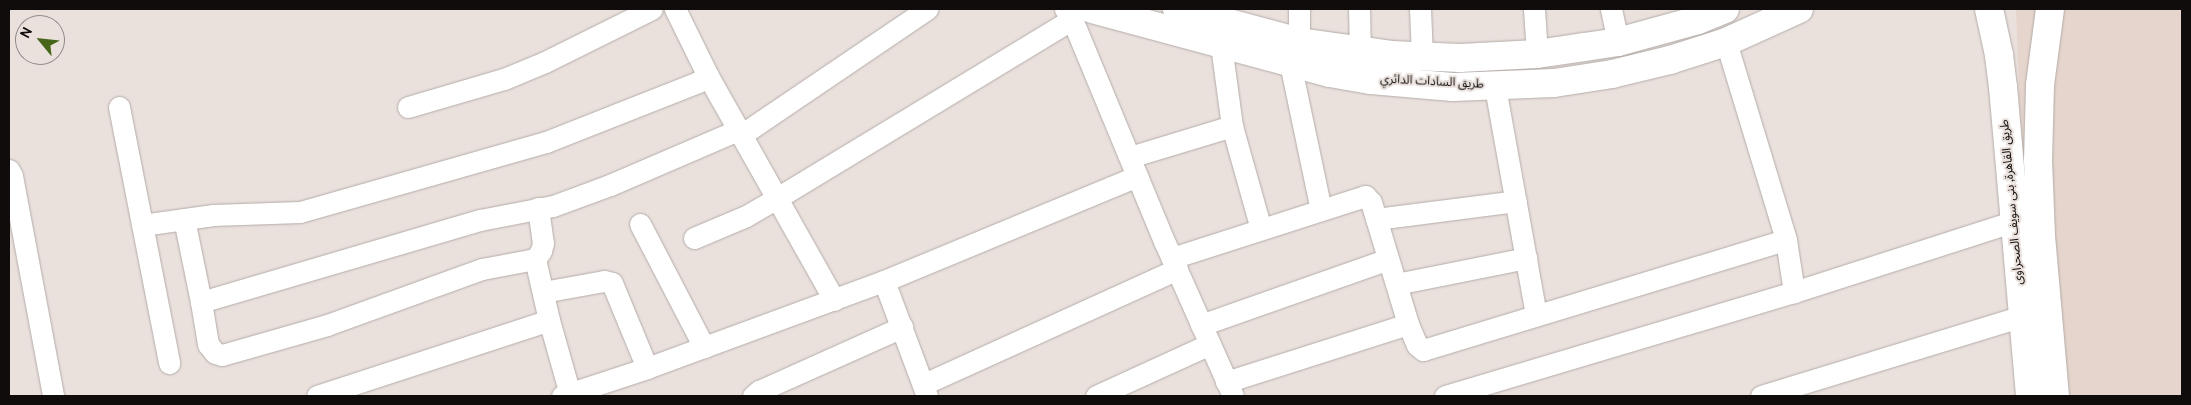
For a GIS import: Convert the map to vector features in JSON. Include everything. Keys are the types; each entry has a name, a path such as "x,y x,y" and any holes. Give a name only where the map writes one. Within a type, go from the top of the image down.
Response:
{"main road":[{"name":"طريق السادات الدائري","path":"1177,9 1295,53 1330,73 1412,84 1495,87 1554,83 1612,74 1670,60 1726,42 1799,9"},
{"name":"طريق السادات الدائري","path":"1076,12 1221,45 1295,53 1360,52 1422,57 1498,57 1536,54 1618,42 1681,26 1725,9"},
{"name":"طريق القاهرة, بنى سويف الصحراوى","path":"1989,9 1999,55 2003,87 2030,396"},
{"name":"طريق القاهرة, بنى سويف الصحراوى","path":"2050,9 2040,85 2038,198 2055,396"},
{"path":"2003,87 2040,85"}],"street":[{"path":"408,107 504,79 545,62 652,9"},
{"path":"675,9 708,76 834,300"},
{"path":"202,302 480,220 553,206 610,185 740,132 928,9"},
{"path":"1299,9 1295,53 1321,210"},
{"path":"1359,9 1360,52"},
{"path":"1420,9 1422,57"},
{"path":"1534,9 1536,54"},
{"path":"1611,9 1618,42"},
{"path":"694,238 746,216 777,198 1076,12 1133,167 1230,389 1408,324"},
{"path":"1726,42 1786,240 1794,292"},
{"path":"1221,45 1232,126 1261,229"},
{"path":"142,224 213,215 300,212 546,142 708,76"},
{"path":"1495,87 1536,314"},
{"path":"119,107 169,363"},
{"path":"535,259 566,395 647,368 884,281 1133,167 1232,126"},
{"path":"9,170 12,176 53,396"},
{"path":"884,281 926,390 1174,263 1261,229 1365,196 1371,202 1408,324 1417,345 1423,350 1536,314 1786,240"},
{"path":"1376,219 1516,201"},
{"path":"184,219 202,302 208,344 215,354 222,355 327,325 482,269 535,259 541,251 543,243 538,208"},
{"path":"1446,396 1794,292 2014,221"},
{"path":"640,224 704,347"},
{"path":"1201,324 1388,258"},
{"path":"1396,284 1526,258"},
{"path":"543,292 604,281 612,283 647,368"},
{"path":"1761,396 2023,316"},
{"path":"317,396 549,320"},
{"path":"752,396 902,327"},
{"path":"1096,396 1210,344"}],"shaded area":[{"path":"2016,9 2182,9 2182,396 2041,396 2022,177"}]}
